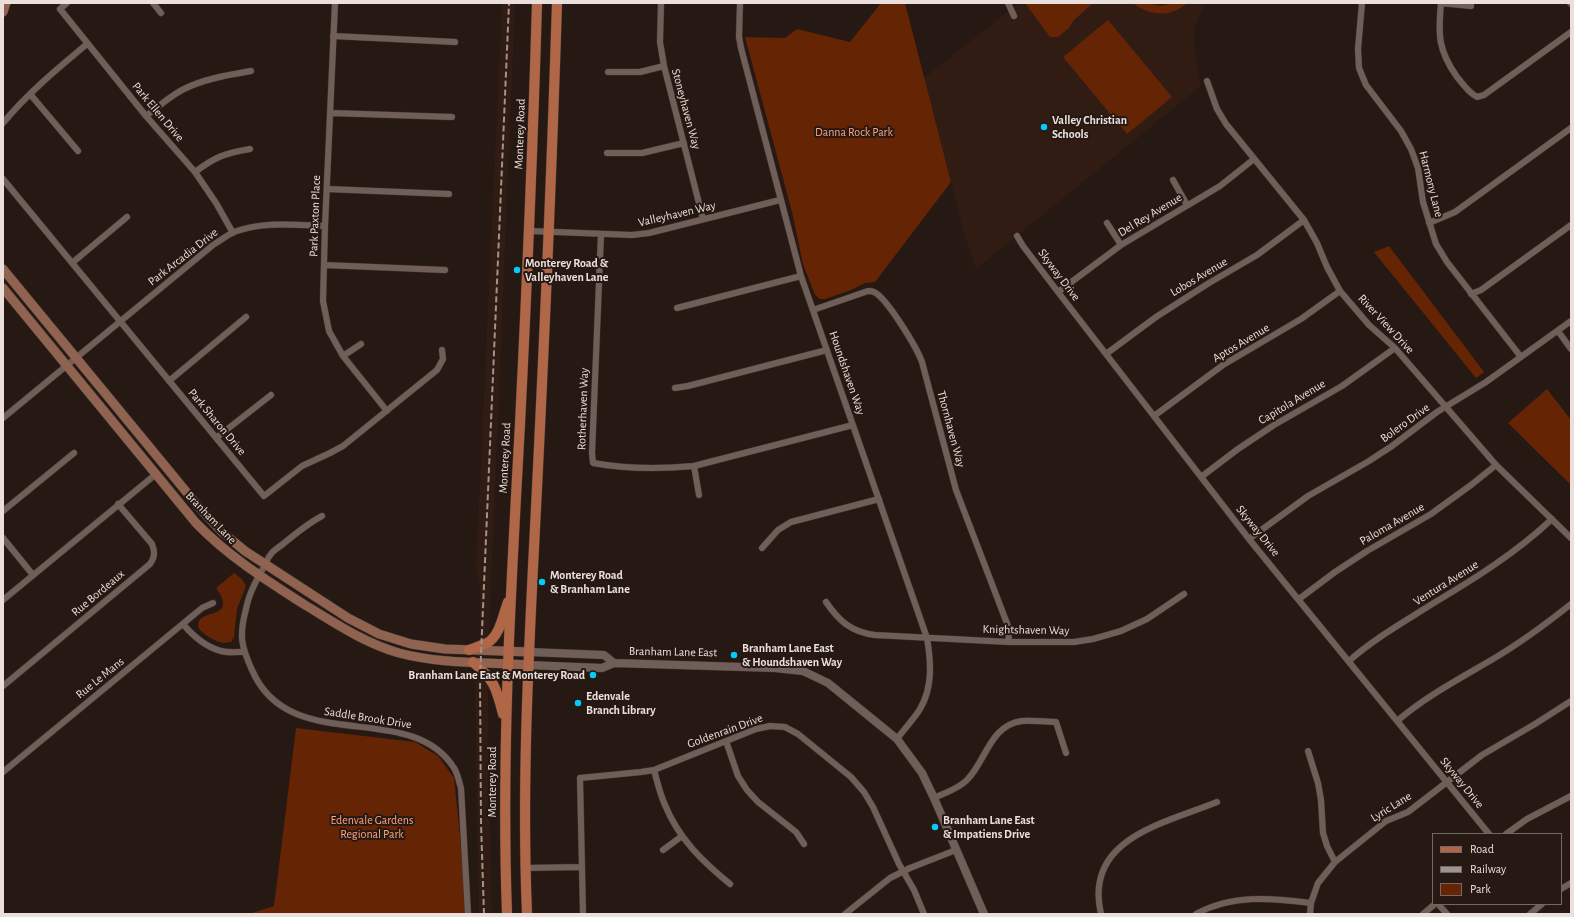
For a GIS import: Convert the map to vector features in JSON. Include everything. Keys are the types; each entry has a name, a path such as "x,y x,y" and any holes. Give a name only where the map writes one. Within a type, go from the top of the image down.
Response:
{"main road":[{"path":"3,12 6,3"},
{"name":"Monterey Road","path":"507,914 505,866 508,663 530,231 537,3"},
{"path":"527,914 525,868 528,665 550,232 557,3"},
{"name":"Branham Lane","path":"3,269 198,506 222,532 245,551 348,618 379,634 411,644 445,649 468,650"},
{"name":"Branham Lane","path":"3,288 196,523 215,542 259,576 343,629 372,643 399,653 426,658 473,662"},
{"path":"468,650 486,644 496,634 512,590"},
{"name":"Branham Lane East","path":"468,650 529,652"},
{"path":"473,662 485,672 494,683 506,724"},
{"name":"Branham Lane East","path":"473,662 528,665"}],"street":[{"name":"Park Ellen Drive","path":"67,3 60,9 146,116 195,172 216,202 233,233"},
{"path":"153,3 161,13"},
{"name":"Park Paxton Place","path":"335,3 323,301 330,330 343,356 387,411"},
{"name":"Stoneyhaven Way","path":"661,3 660,42 664,66 703,219"},
{"name":"Houndshaven Way","path":"740,3 740,42 801,276 927,638 930,658 930,680 926,697 920,710 897,739"},
{"path":"1008,3 1014,16"},
{"name":"Harmony Lane","path":"1362,3 1358,50 1359,68 1366,85 1401,131 1411,149 1418,168 1422,202 1436,244 1447,262 1471,294 1521,357"},
{"path":"1471,6 1441,3 1438,26 1440,46 1448,63 1469,92 1477,97 1484,95 1571,32"},
{"path":"333,36 454,42"},
{"path":"3,123 41,83 87,44"},
{"path":"608,72 640,72 664,66"},
{"path":"146,116 170,98 198,83 251,71"},
{"name":"River View Drive","path":"1207,81 1217,109 1226,124 1304,220 1317,243 1327,268 1340,290 1369,325 1395,348 1496,465 1571,538"},
{"path":"30,94 78,151"},
{"path":"331,113 452,117"},
{"path":"1429,223 1455,212 1571,128"},
{"path":"607,153 642,153 684,143"},
{"path":"195,172 212,159 228,153 250,149"},
{"name":"Del Rey Avenue","path":"1058,292 1121,245 1220,186 1254,159"},
{"name":"Park Sharon Drive","path":"3,179 264,496 302,466 343,446 437,370 443,359 442,350"},
{"path":"1173,180 1187,205"},
{"path":"327,189 449,194"},
{"name":"Valleyhaven Way","path":"530,231 632,235 649,233 780,200"},
{"path":"72,263 127,217"},
{"name":"Lobos Avenue","path":"1106,354 1156,316 1257,255 1304,220"},
{"path":"1107,223 1121,245"},
{"name":"Park Arcadia Drive","path":"3,418 213,245 233,233 265,225 325,226"},
{"path":"1471,294 1481,290 1571,225"},
{"name":"Rotherhaven Way","path":"601,234 593,407 593,463 668,468 694,466 853,425"},
{"name":"Skyway Drive","path":"1017,236 1058,292 1249,539 1488,833"},
{"path":"324,265 445,270"},
{"path":"677,308 801,276"},
{"name":"Aptos Avenue","path":"1154,416 1223,365 1301,320 1340,290"},
{"name":"Thornhaven Way","path":"813,310 868,291 874,292 880,297 901,324 915,346 922,362 956,490 1008,626 1009,642"},
{"path":"169,381 246,317"},
{"name":"Bolero Drive","path":"1249,539 1308,496 1375,458 1486,382 1571,321"},
{"path":"1558,331 1571,349"},
{"path":"343,356 361,344"},
{"name":"Capitola Avenue","path":"1202,477 1238,449 1274,425 1342,386 1395,348"},
{"path":"675,388 688,386 827,350"},
{"path":"216,438 271,395"},
{"path":"3,511 74,453"},
{"name":"Paloma Avenue","path":"1299,599 1335,572 1367,551 1431,514 1496,465"},
{"path":"694,466 699,495"},
{"path":"3,600 156,474"},
{"path":"762,548 778,530 791,522 878,499"},
{"name":"Rue Bordeaux","path":"3,686 150,564 154,558 152,544 118,504"},
{"name":"Saddle Brook Drive","path":"322,516 307,524 271,554 248,599 242,635 243,652 255,678 264,690 282,706 292,712 314,720 405,734 420,738 444,755 456,770 461,788 468,914"},
{"name":"Ventura Avenue","path":"1349,661 1381,635 1475,579 1508,555 1552,519"},
{"path":"3,538 33,575"},
{"name":"Knightshaven Way","path":"826,602 835,615 847,626 862,634 1009,642 1057,643 1092,639 1121,631 1147,619 1184,594"},
{"name":"Rue Le Mans","path":"3,772 202,608 212,603"},
{"path":"1398,721 1439,690 1494,659 1526,638 1571,604"},
{"path":"184,624 192,633 207,645 222,652 243,652"},
{"name":"Branham Lane East","path":"529,652 604,655 614,663"},
{"name":"Branham Lane East","path":"528,665 602,668 614,663 775,668 803,672 828,683 897,739 922,773 984,914"},
{"name":"Lyric Lane","path":"1310,914 1311,903 1318,883 1335,862 1386,822 1408,812 1482,755 1571,701"},
{"path":"934,798 955,789 966,781 975,771 991,742 999,732 1010,725 1022,721 1056,722 1066,753"},
{"name":"Goldenrain Drive","path":"581,867 580,778 654,770 756,729 770,726 785,728 798,734 851,778 864,792 914,890 924,914"},
{"path":"726,741 738,776 747,790 758,802 796,832 804,844"},
{"path":"1308,751 1320,794 1323,833 1327,846 1335,862"},
{"path":"654,770 664,805 676,828 705,864 730,884"},
{"path":"1507,833 1527,819 1571,796"},
{"path":"1101,914 1098,894 1106,862 1113,853 1125,843 1162,822 1217,802"},
{"path":"662,850 682,836"},
{"path":"845,914 890,878 903,871 956,850"},
{"path":"525,868 581,867 583,914"},
{"path":"1562,888 1571,883"},
{"path":"1196,914 1220,904 1243,899 1273,898 1311,903"},
{"path":"1423,914 1434,905"},
{"path":"1439,905 1447,914"},
{"path":"1530,914 1541,905"}],"shaded area":[{"path":"502,3 515,3 489,631 487,638 480,639 480,586 476,571"},
{"name":"Valley Christian Schools","path":"1016,3 1206,3 1194,27 1195,55 1201,86 976,269 965,237 924,78 1016,5"},
{"path":"475,677 483,678 483,683 487,683 490,688 488,694 492,914 479,914"}],"green space":[{"name":"Danna Rock Park","path":"881,3 905,3 951,182 875,282 865,283 851,290 825,299 820,299 815,295 803,264 792,212 745,37 785,38 797,29 850,42"},
{"path":"1025,3 1093,3 1073,21 1069,28 1058,37 1050,37"},
{"path":"1133,3 1147,3 1161,6 1174,3 1187,3 1174,11 1160,14 1146,11"},
{"path":"1108,20 1172,97 1127,134 1063,57"},
{"path":"1389,246 1484,372 1476,378 1374,252"},
{"path":"1547,389 1571,420 1571,485 1508,423"},
{"path":"234,573 242,579 246,586 237,609 234,637 231,642 222,643 204,634 198,625 202,618 221,609 223,601 216,588"},
{"name":"Edenvale Gardens Regional Park","path":"296,728 415,742 438,756 454,778 465,884 465,914 249,914 274,906"}],"railway":[{"path":"484,914 481,823 480,678 509,3"}],"place":[{"name":"Valley Christian Schools","path":"1044,127"},
{"name":"Monterey Road & Valleyhaven Lane","path":"517,270"},
{"name":"Monterey Road & Branham Lane","path":"542,582"},
{"name":"Branham Lane East & Houndshaven Way","path":"734,655"},
{"name":"Branham Lane East & Monterey Road","path":"593,675"},
{"name":"Edenvale Branch Library","path":"578,703"},
{"name":"Branham Lane East & Impatiens Drive","path":"935,827"}]}
